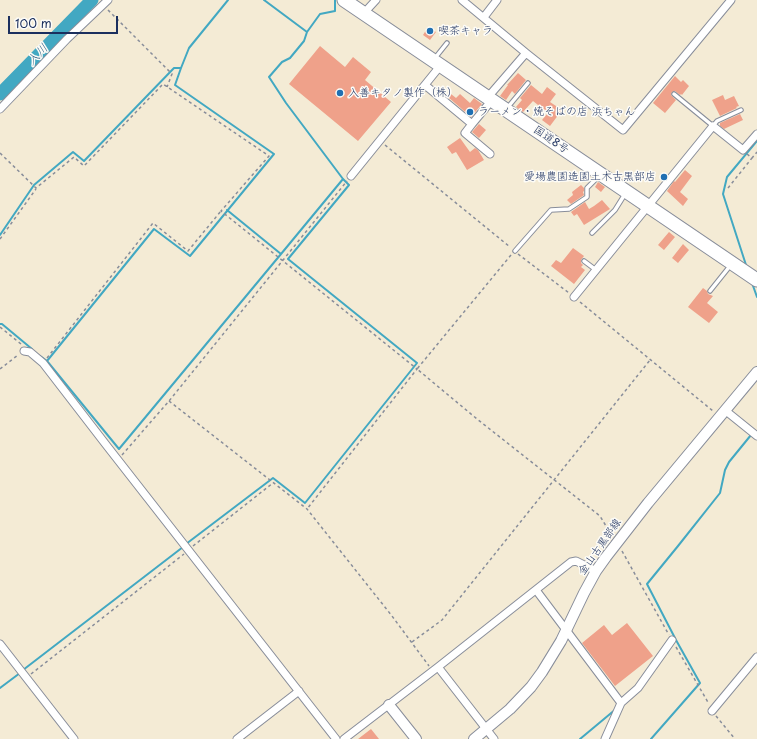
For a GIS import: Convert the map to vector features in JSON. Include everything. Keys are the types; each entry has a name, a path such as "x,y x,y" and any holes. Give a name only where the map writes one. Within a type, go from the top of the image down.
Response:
{"highway":[{"name":"国道8号","path":"344,0 757,280"}],"main road":[{"name":"金山古黒部線","path":"474,739 510,709 531,687 553,655 584,593 616,542 757,372"},
{"path":"389,704 416,739"}],"street":[{"path":"364,13 376,0"},
{"path":"462,0 623,130 731,0"},
{"path":"484,17 497,0"},
{"path":"0,109 67,39 105,2"},
{"path":"490,154 465,133 526,53"},
{"path":"351,176 425,85 437,63"},
{"path":"425,85 472,124"},
{"path":"574,297 713,126 743,150 757,134"},
{"path":"27,351 43,363 336,739"},
{"path":"723,414 757,436"},
{"path":"344,739 436,669 571,562 576,561 596,572"},
{"path":"536,590 621,703"},
{"path":"605,739 621,703 638,688 672,640"},
{"path":"0,644 74,739"},
{"path":"712,711 757,657"},
{"path":"436,669 494,739"},
{"path":"237,739 299,691"}],"lane":[{"path":"437,63 447,43"},
{"path":"506,109 528,83"},
{"path":"674,94 713,126 717,121 741,110"},
{"path":"515,251 551,210 569,209 587,197 587,188 602,174"},
{"path":"592,233 614,210 626,191"},
{"path":"584,261 596,270"},
{"path":"710,291 732,263"}],"path":[{"path":"105,2 172,74 168,86"},
{"path":"0,239 36,188 74,157 84,166 163,84 269,156 188,251 153,223 43,363"},
{"path":"380,140 650,360 723,414"},
{"path":"743,150 752,158"},
{"path":"728,188 757,152"},
{"path":"0,153 36,188"},
{"path":"118,459 169,401 351,176"},
{"path":"221,211 600,516 712,711 735,739"},
{"path":"306,509 417,369 515,251"},
{"path":"0,327 27,351 0,369"},
{"path":"411,642 442,620 650,360"},
{"path":"169,401 306,509 411,642 436,669"},
{"path":"26,678 273,483"}],"building":[{"name":"喫茶キャラ","path":"428,27 436,32 430,40 423,35"},
{"name":"入善キタノ製作（株）","path":"320,46 345,67 353,57 371,72 365,80 391,102 358,141 289,84"},
{"path":"518,73 526,80 515,94 512,91 506,100 500,96 507,85"},
{"path":"675,76 681,82 683,80 689,86 682,95 675,91 672,92 671,95 676,100 665,113 653,103"},
{"path":"531,85 542,94 547,87 556,94 550,102 562,110 550,126 542,120 548,113 533,101 523,112 516,107 522,100 520,98"},
{"name":"ラーメン・焼そばの店 浜ちゃん","path":"451,94 456,98 460,94 470,103 474,98 482,104 471,117 448,97"},
{"path":"723,95 725,100 734,96 739,106 720,116 712,100"},
{"path":"740,114 743,120 724,129 720,126 720,123"},
{"path":"479,124 486,130 479,138 472,132"},
{"path":"460,138 470,152 475,148 484,160 467,170 456,152 452,154 447,147"},
{"path":"685,170 692,176 680,192 688,199 683,206 667,191"},
{"path":"598,182 605,187 601,192 595,187"},
{"path":"581,185 584,188 584,195 571,204 567,200 573,195 572,192"},
{"path":"602,200 610,209 584,225 577,214 574,216 571,212 585,202 589,209"},
{"path":"669,232 675,237 664,250 658,245"},
{"path":"683,244 689,250 678,263 672,258"},
{"path":"573,248 584,256 581,260 583,265 581,267 585,270 574,284 551,266 556,260 561,263"},
{"path":"703,288 708,294 713,296 707,303 718,312 709,323 688,307"},
{"path":"627,623 653,656 615,686 582,643 604,625 612,635"},
{"path":"371,729 379,739 358,739"}],"waterway":[{"name":"入川","path":"0,94 92,0"},
{"path":"0,235 34,185 73,152 84,161 174,68 181,68 189,48 228,0"},
{"path":"264,0 307,32"},
{"path":"186,544 273,478 305,503 417,363 288,259 349,185 286,103 269,77 282,62 290,58 304,41 307,32 320,14 335,11 335,0"},
{"path":"47,361 154,229 190,256 274,154 175,85 181,68"},
{"path":"746,265 723,194 727,177 757,141"},
{"path":"227,210 281,254 343,179"},
{"path":"40,356 47,361 119,449 281,254"},
{"path":"752,283 757,297"},
{"path":"0,324 2,324 32,349"},
{"path":"651,739 700,683 647,584 720,493 725,470 729,462 751,435"},
{"path":"23,670 183,547"},
{"path":"0,688 20,673"},
{"path":"580,739 616,709"}],"place":[{"name":"喫茶キャラ","path":"430,31"},
{"name":"入善キタノ製作（株）","path":"340,93"},
{"name":"ラーメン・焼そばの店 浜ちゃん","path":"470,112"},
{"name":"愛場農園造園土木古黒部店","path":"664,177"}]}
